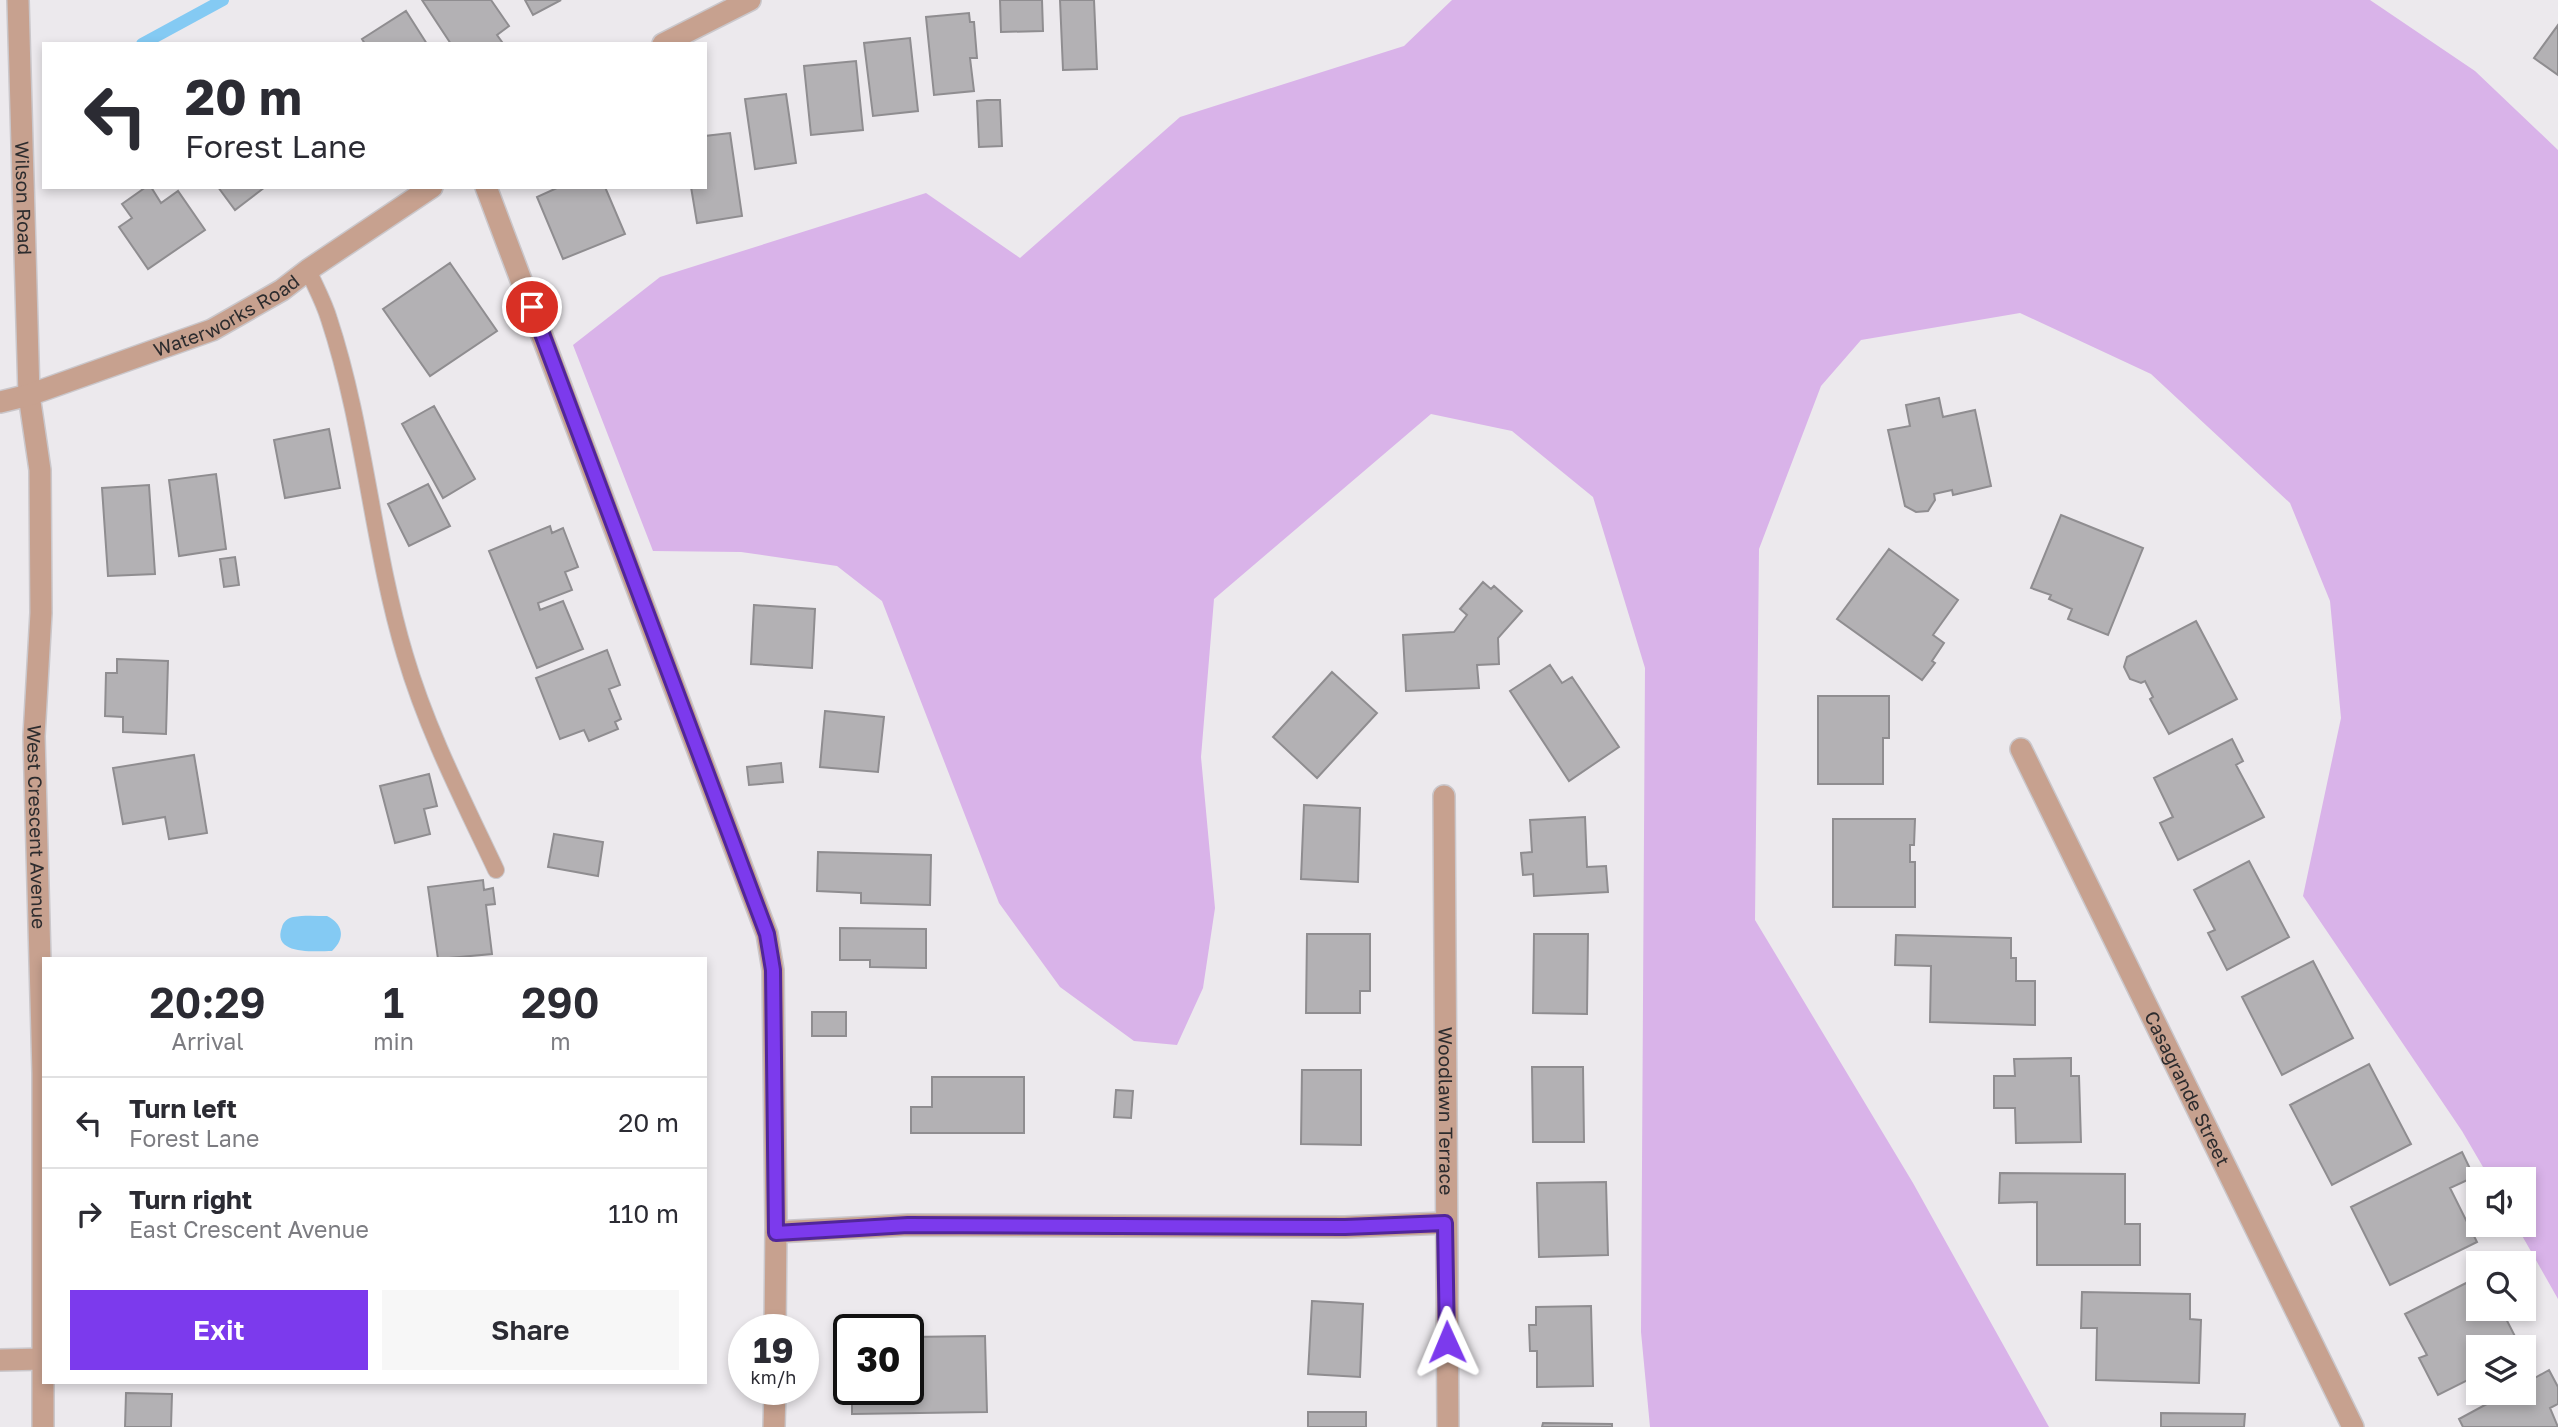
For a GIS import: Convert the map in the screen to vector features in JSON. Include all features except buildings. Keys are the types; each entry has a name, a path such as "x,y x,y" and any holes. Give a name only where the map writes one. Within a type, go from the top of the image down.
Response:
{"street":[{"name":"Wilson Road","path":"18,0 29,395"},
{"path":"667,42 750,0"},
{"name":"Waterworks Road","path":"0,402 29,395 212,330 282,290 429,189"},
{"path":"487,189 767,934 773,970 775,1314"},
{"name":"West Crescent Avenue","path":"29,395 40,470 41,613 34,736 42,1036"},
{"name":"Casagrande Street","path":"2021,748 2353,1427"},
{"name":"Woodlawn Terrace","path":"1444,796 1448,1427"},
{"path":"776,1233 908,1225 1345,1227 1445,1223"},
{"path":"0,1360 42,1359"},
{"name":"West Crescent Avenue","path":"43,1384 43,1427"},
{"path":"774,1427 775,1405"}],"lane":[{"path":"308,270 329,317 351,404 382,561 405,655 429,724 496,870"}],"shaded area":[{"path":"1452,0 2370,0 2475,71 2558,150 2558,1299 2536,1260 2536,1251 2531,1251 2523,1237 2536,1237 2536,1167 2483,1167 2462,1131 2303,896 2341,718 2330,601 2290,503 2151,374 2020,313 1861,340 1821,386 1759,549 1755,920 1913,1183 2049,1427 1650,1427 1641,1332 1645,668 1593,497 1512,431 1431,414 1214,599 1201,757 1215,908 1203,988 1177,1045 1134,1041 1060,987 999,903 882,601 837,566 741,552 653,551 573,345 660,277 926,193 1020,258 1180,117 1404,46"}],"water":[{"path":"327,916 336,923 341,932 332,951 297,950 283,943 280,936 283,923 288,919"}],"waterway":[{"path":"146,42 223,0"}],"route":[{"path":"532,307 767,934 773,970 776,1233 908,1225 1345,1227 1445,1223 1447,1342"}]}
